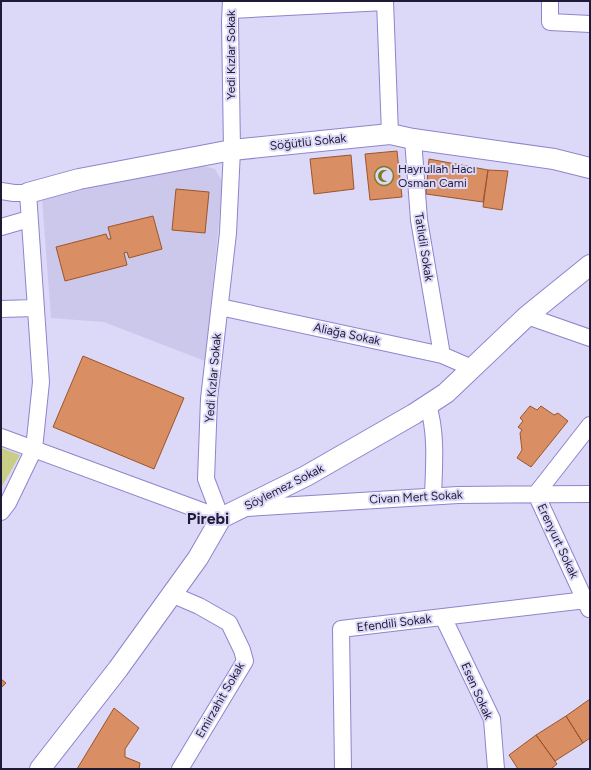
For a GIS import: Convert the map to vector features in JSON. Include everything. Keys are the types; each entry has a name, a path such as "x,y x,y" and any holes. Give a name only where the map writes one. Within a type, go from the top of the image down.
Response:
{"street":[{"path":"550,1 550,22 590,24"},
{"path":"231,6 385,2 390,134"},
{"name":"Yedi Kızlar Sokak","path":"221,518 206,479 209,399 228,233 232,150 231,6"},
{"name":"Söğütlü Sokak","path":"28,193 79,179 232,150 390,134 413,139 554,159 590,168"},
{"name":"Tatlıdil Sokak","path":"413,139 419,220 442,354"},
{"path":"1,191 28,193 40,382 34,449 8,503 1,512"},
{"path":"1,227 30,218"},
{"name":"Söylemez Sokak","path":"221,518 306,476 446,394 527,316 590,265"},
{"name":"Aliağa Sokak","path":"220,307 442,354 472,368"},
{"path":"1,309 36,308"},
{"path":"527,316 590,338"},
{"path":"428,405 432,418 434,455 433,496"},
{"path":"536,494 590,425"},
{"path":"1,437 221,518 198,558 118,669 40,769"},
{"name":"Erenyurt Sokak","path":"536,494 588,606"},
{"name":"Civan Mert Sokak","path":"242,508 433,496 590,494"},
{"name":"Emirzahit Sokak","path":"172,594 199,606 229,623 242,650 245,661 180,769"},
{"name":"Efendili Sokak","path":"343,769 341,629 443,617 588,606"},
{"name":"Esen Sokak","path":"443,617 492,719 496,769"}],"shaded area":[{"path":"200,165 215,169 223,183 205,361 104,322 51,318 42,198"}],"green space":[{"path":"1,448 20,455 1,488"}],"building":[{"name":"Hayrullah Hacı Osman Cami","path":"397,151 402,197 370,200 365,154"},
{"path":"351,155 354,189 314,194 310,159"},
{"path":"429,159 488,170 483,202 426,194"},
{"path":"488,170 508,171 502,210 483,207"},
{"path":"176,189 209,192 205,233 172,230"},
{"path":"153,216 162,249 129,258 127,252 124,253 127,265 65,281 56,247 106,234 108,239 111,239 108,227"},
{"path":"83,356 184,398 154,469 53,427"},
{"path":"530,406 537,410 541,406 554,415 558,413 568,421 531,467 517,458 522,450 520,433 522,430 518,427 523,421 520,418"},
{"path":"1,679 6,683 1,688"},
{"path":"590,699 590,738 583,743 566,716"},
{"path":"114,708 139,728 125,749 125,757 140,763 139,769 77,769"},
{"path":"566,716 583,743 555,761 536,735"},
{"path":"536,735 557,764 551,769 518,769 509,755"}],"place":[{"name":"Hayrullah Hacı Osman Cami","path":"384,176"}],"district":[{"name":"Pirebi","path":"208,518"}]}
